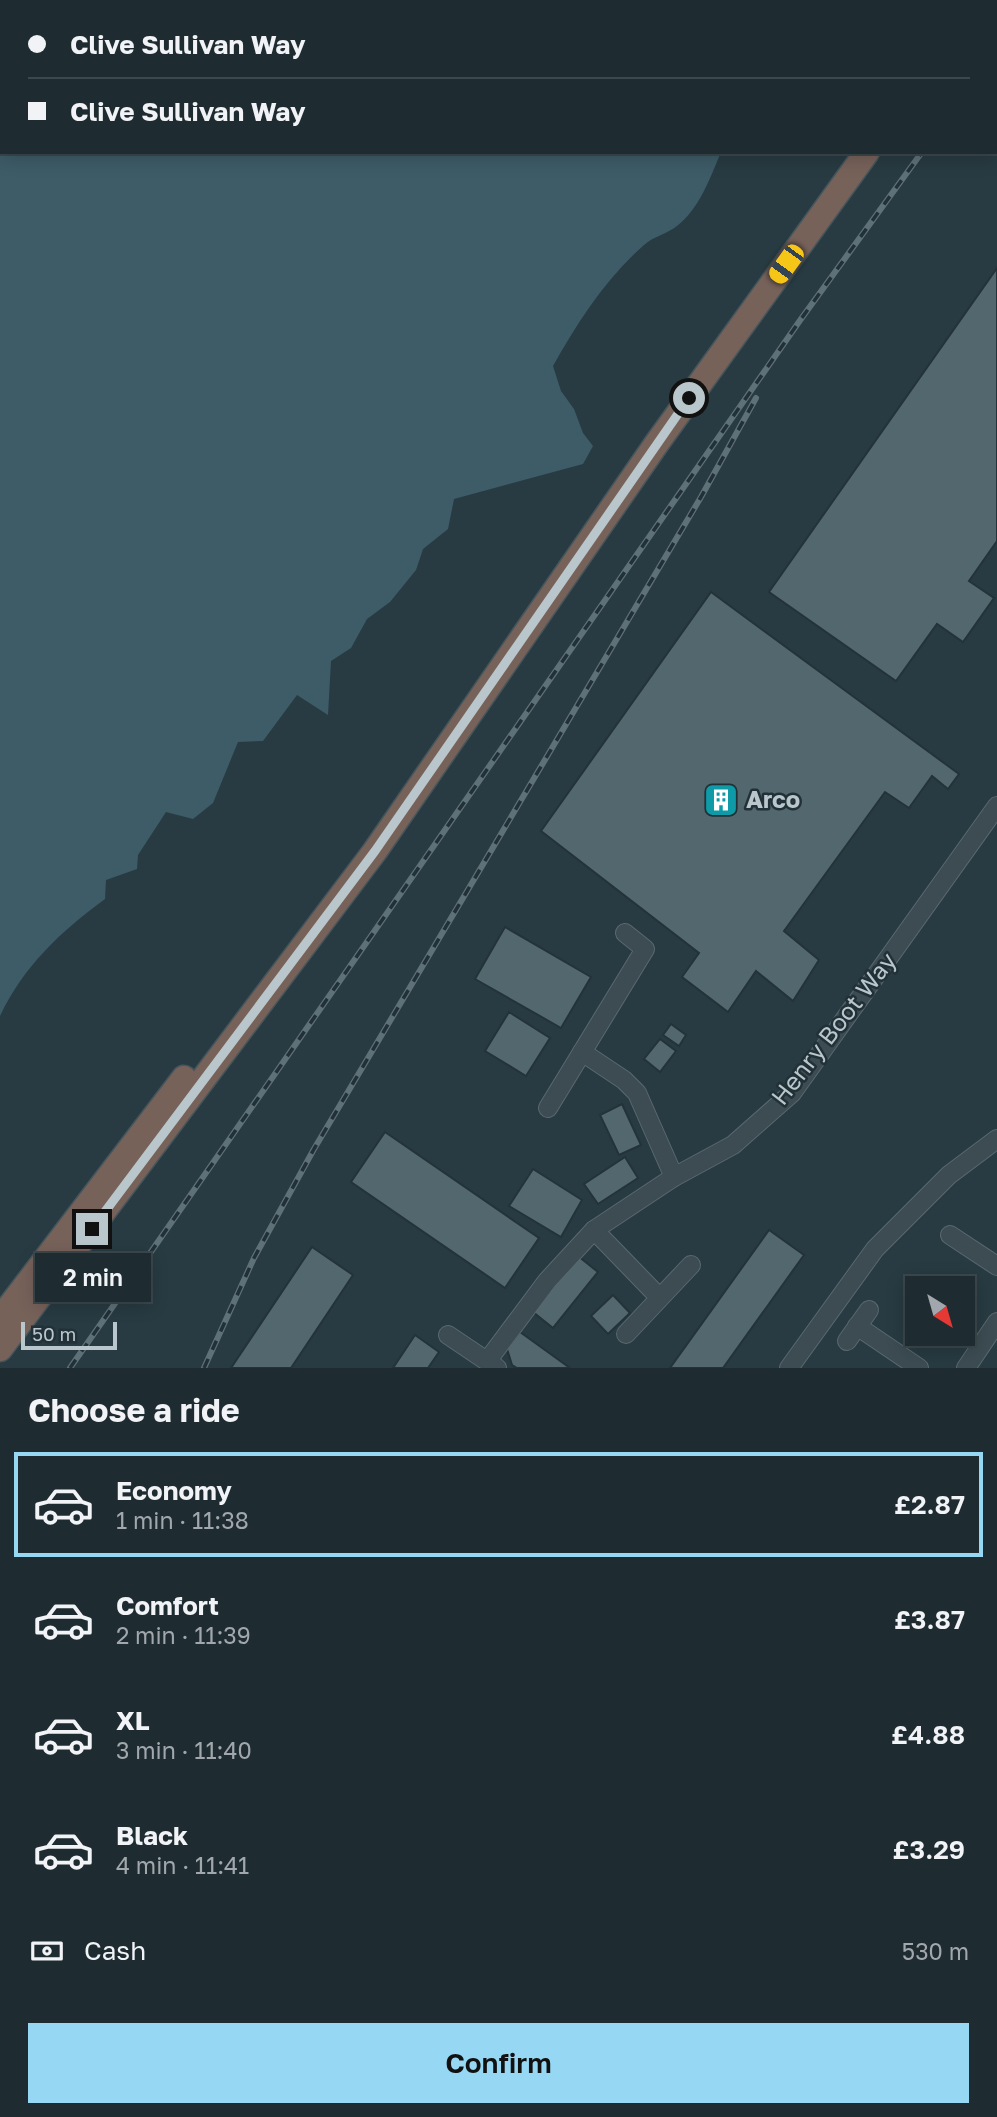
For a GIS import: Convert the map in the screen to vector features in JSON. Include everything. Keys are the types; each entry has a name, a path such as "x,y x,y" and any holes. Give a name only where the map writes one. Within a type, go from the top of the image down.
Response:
{"highway":[{"path":"0,1319 366,837 845,154"},
{"path":"0,1349 375,851 657,443 866,154"}],"street":[{"name":"Henry Boot Way","path":"448,1335 492,1364 547,1281 594,1230 674,1177 733,1145 792,1093 997,806"},
{"path":"548,1108 645,949 625,933"},
{"path":"582,1052 624,1080 637,1093 674,1177"},
{"path":"789,1368 874,1249 949,1175 997,1139"},
{"path":"594,1230 659,1297"},
{"path":"950,1235 997,1266"},
{"path":"626,1334 691,1265"},
{"path":"869,1310 852,1334 919,1368"},
{"path":"967,1368 997,1322"}],"water":[{"path":"0,154 720,154 703,192 685,219 644,245 618,271 583,317 553,366 561,391 574,409 583,433 593,446 583,464 454,499 448,529 423,549 416,570 390,602 367,619 351,648 331,661 328,715 297,695 263,741 238,742 213,803 193,819 166,812 138,855 137,869 106,880 105,899 45,951 20,981 0,1016"}],"building":[{"path":"997,268 997,541 969,581 994,598 963,642 937,624 896,681 769,592"},
{"name":"Arco","path":"711,592 959,774 948,789 932,776 909,808 885,792 784,931 819,960 793,1001 756,971 728,1012 682,977 699,953 541,831"},
{"path":"505,927 591,977 561,1028 475,979"},
{"path":"509,1012 550,1038 526,1076 485,1051"},
{"path":"671,1024 686,1035 679,1046 663,1035"},
{"path":"660,1039 676,1051 660,1072 644,1059"},
{"path":"622,1104 641,1145 619,1155 600,1115"},
{"path":"385,1132 539,1238 505,1288 351,1182"},
{"path":"625,1157 638,1178 598,1204 584,1184"},
{"path":"533,1169 582,1200 561,1237 509,1206"},
{"path":"769,1230 804,1255 723,1368 670,1368"},
{"path":"312,1247 353,1275 291,1368 231,1368"},
{"path":"578,1256 598,1272 553,1328 533,1312"},
{"path":"613,1295 630,1313 608,1334 591,1316"},
{"path":"520,1332 570,1368 517,1368 512,1365 507,1349"},
{"path":"415,1335 439,1352 428,1368 393,1368"}],"railway":[{"path":"70,1368 801,319 921,154"},
{"path":"204,1368 254,1258 314,1149 701,497 756,398"}],"place":[{"name":"Arco","path":"721,800"}],"route":[{"path":"92,1229 375,851 689,398"}]}
